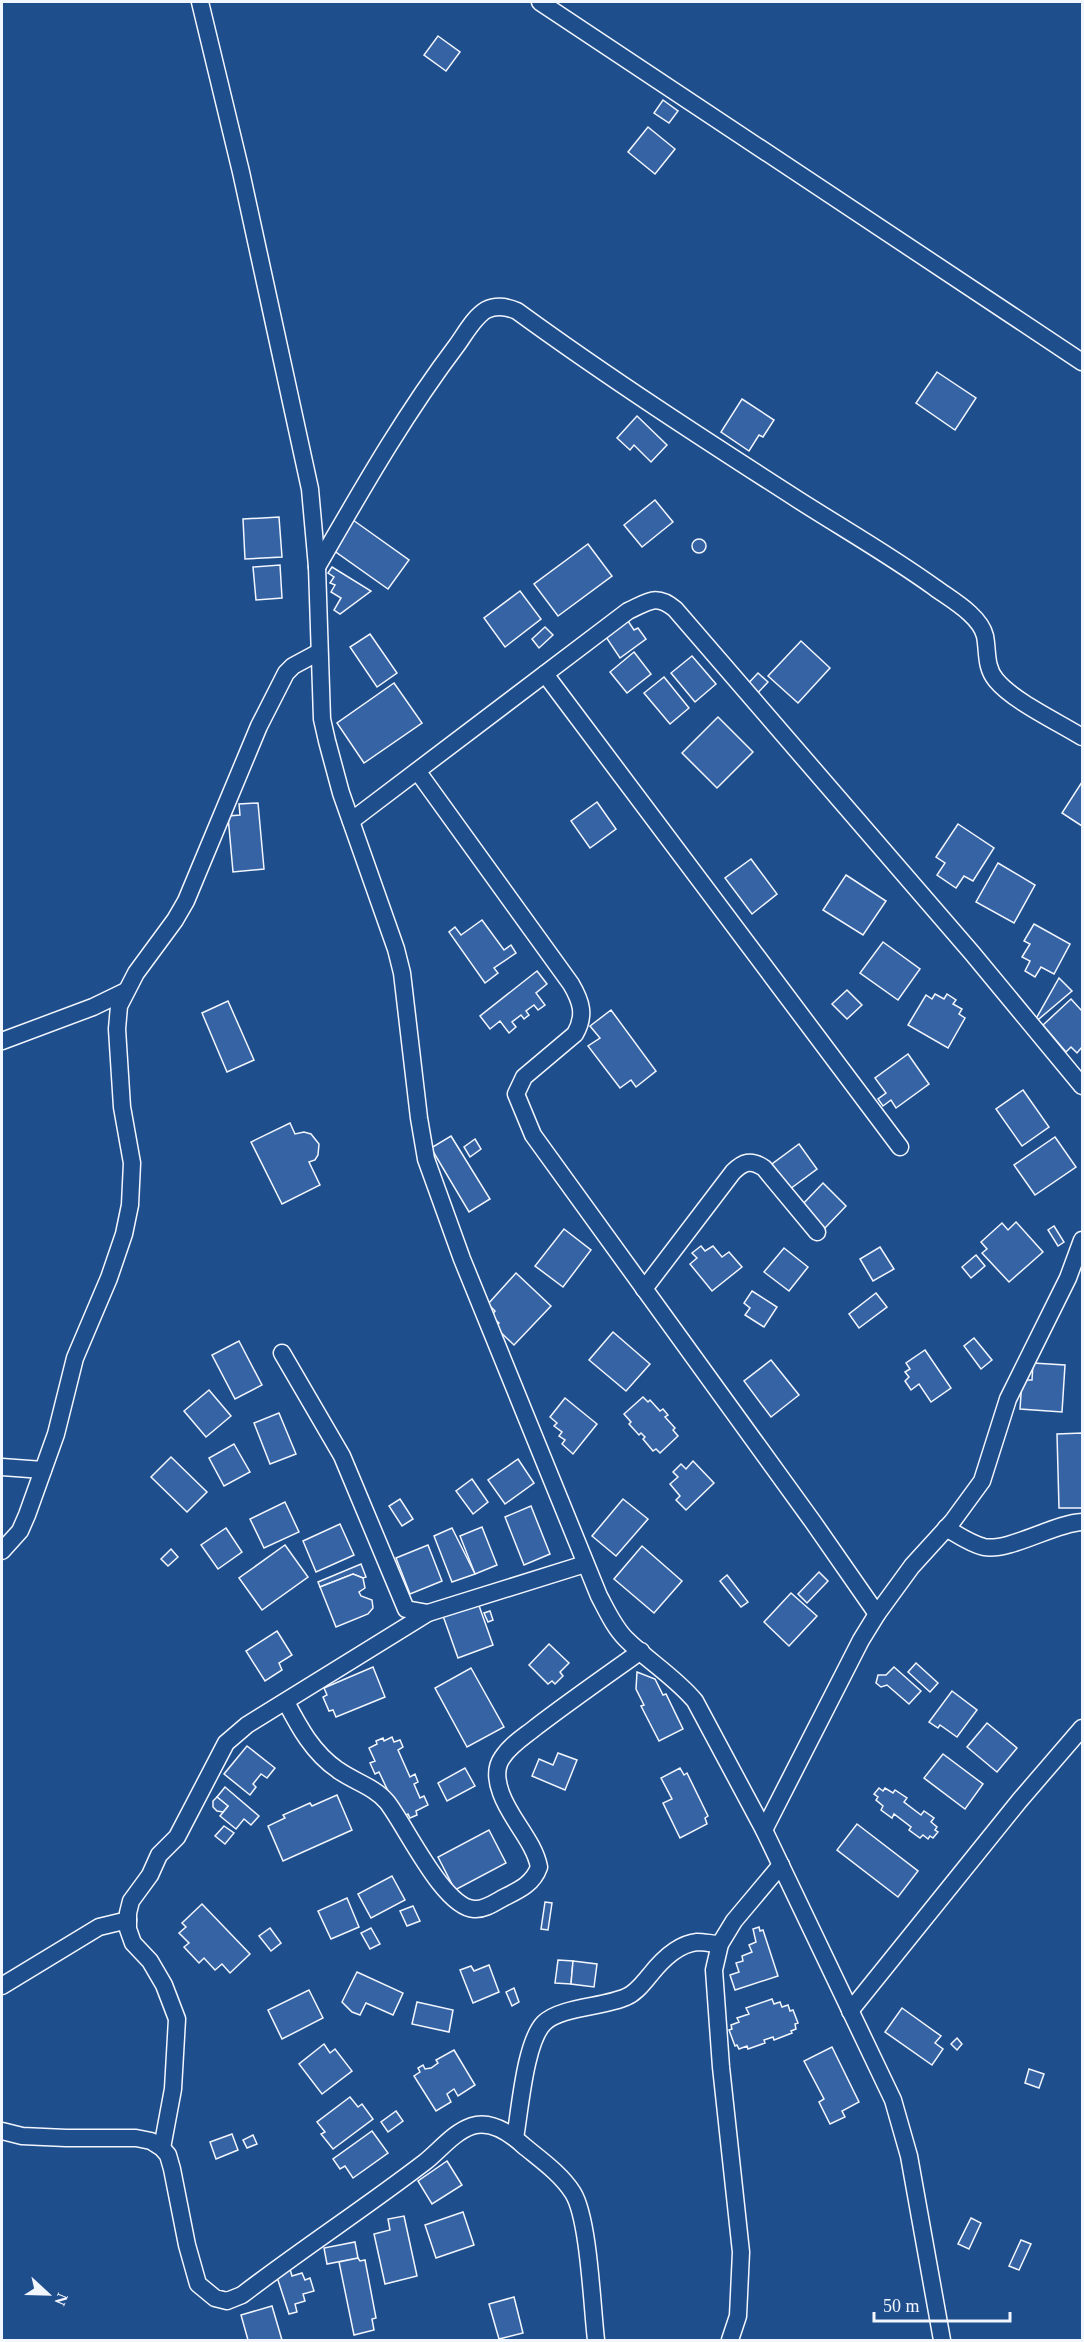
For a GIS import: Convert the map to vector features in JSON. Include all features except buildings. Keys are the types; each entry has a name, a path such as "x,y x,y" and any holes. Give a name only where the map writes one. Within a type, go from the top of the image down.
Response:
{"street":[{"path":"200,2 241,172 310,489 317,567 322,719 338,782 402,973 426,1159 462,1259 585,1564 613,1622 626,1639 681,1684 695,1701 764,1830 882,2075 904,2137 942,2340"},
{"path":"540,2 1083,362"},
{"path":"317,567 394,435 447,358 486,310 496,307 508,308 517,311 743,464 932,586 973,617 981,626 987,660 996,681 1014,696 1083,737"},
{"path":"351,821 628,611 656,599 665,600 972,953 1083,1086"},
{"path":"2,1551 20,1531 44,1470 56,1434 75,1358 109,1278 124,1234 130,1205 132,1163 122,1107 117,1029 119,1006 136,973 175,920 186,901 259,726 286,673 292,666 319,652"},
{"path":"545,674 900,1146"},
{"path":"418,772 571,984 580,1000 582,1013 575,1034 524,1077 516,1094 533,1135 813,1521 877,1614"},
{"path":"2,1041 93,1007 126,991"},
{"path":"644,1289 733,1172 745,1163 758,1164 769,1173 817,1232"},
{"path":"764,1830 861,1640 877,1614 912,1566 946,1528 982,1480 1008,1399 1075,1278 1083,1240"},
{"path":"282,1353 342,1456 406,1609 428,1613"},
{"path":"2,1467 44,1470"},
{"path":"946,1528 976,1545 995,1548 1061,1526 1083,1522"},
{"path":"162,2148 173,2089 177,2019 164,1986 150,1961 133,1943 128,1929 131,1901 150,1875 159,1855 177,1837 226,1743 247,1725 428,1613 585,1564"},
{"path":"286,1702 302,1732 318,1753 335,1768 372,1789 386,1800 450,1896 466,1908 482,1909 532,1882 539,1867 533,1848 514,1822 501,1793 497,1778 501,1759 519,1740 641,1651"},
{"path":"850,2011 1020,1800 1083,1728"},
{"path":"730,2340 738,2316 741,2252 714,1970 720,1944 734,1921 781,1865"},
{"path":"2,1986 99,1927 128,1920"},
{"path":"515,2138 525,2072 537,2034 545,2022 567,2011 602,2005 628,1996 642,1984 660,1962 681,1948 697,1942 720,1944"},
{"path":"2,2131 22,2136 136,2138 151,2141 162,2148 168,2155 172,2169 187,2245 198,2284 215,2298 227,2301 242,2295 426,2161 458,2133 471,2126 483,2124 496,2127 515,2138 565,2182 577,2202 587,2250 596,2340"}]}
